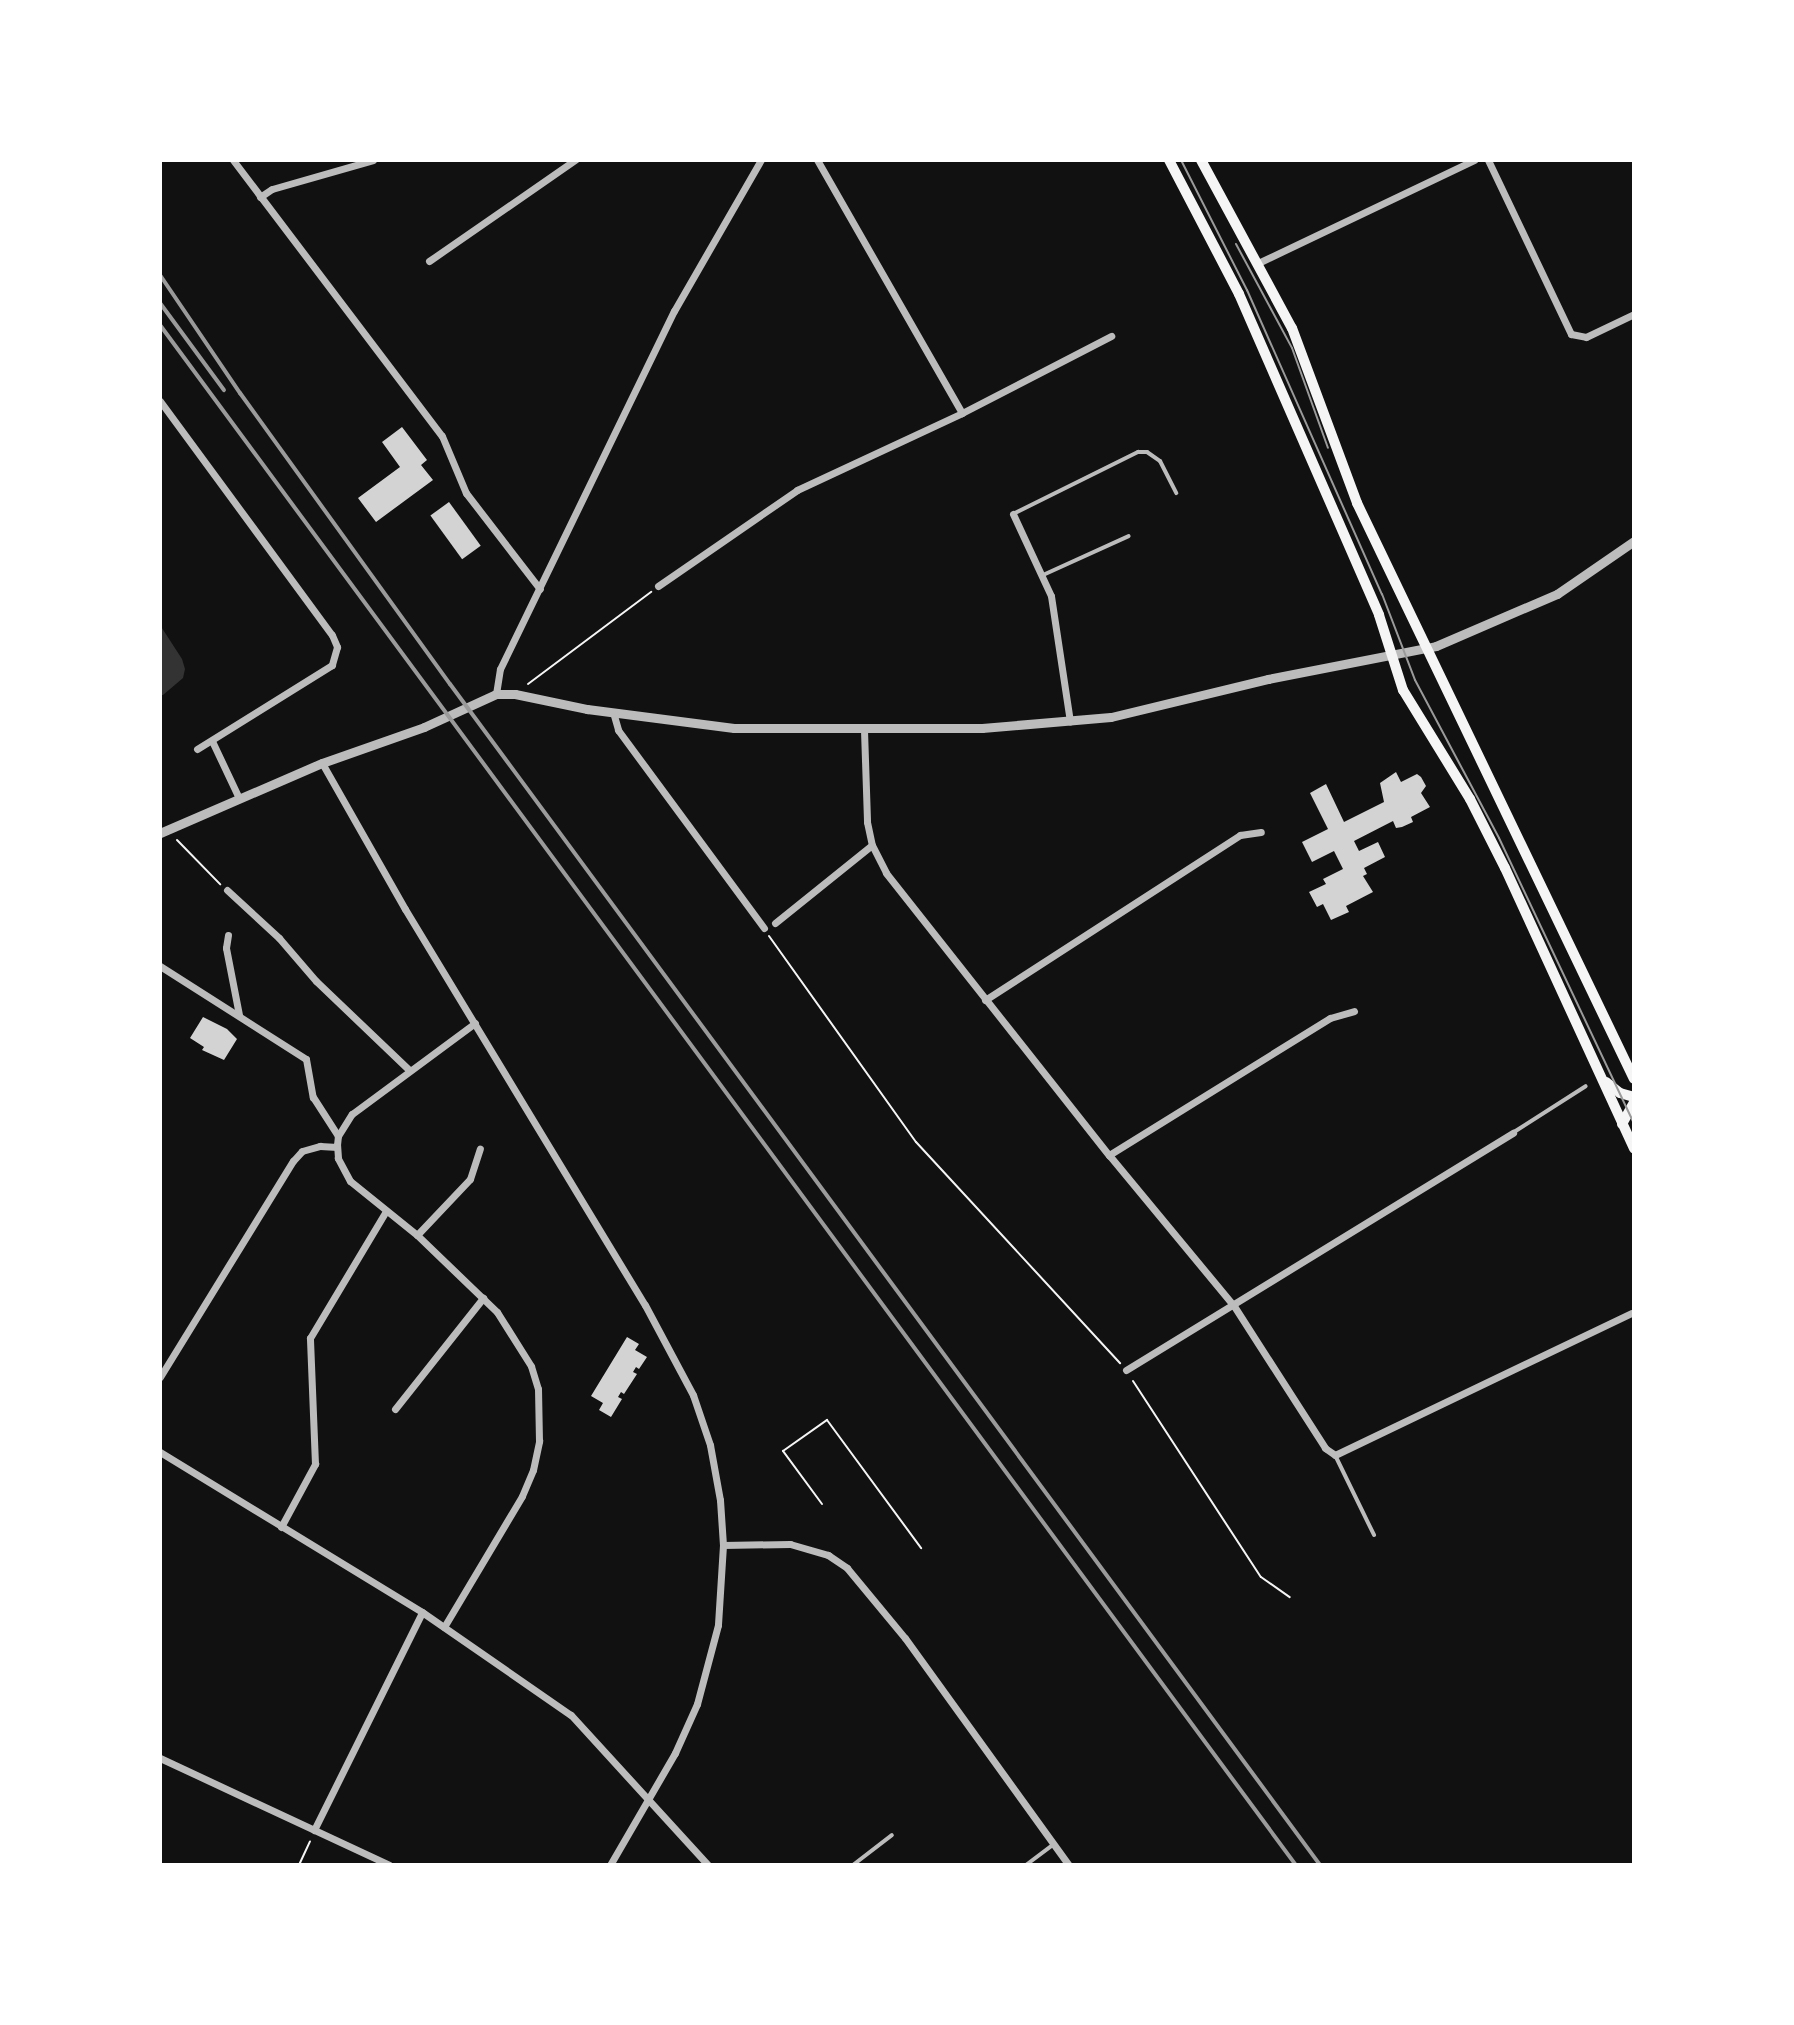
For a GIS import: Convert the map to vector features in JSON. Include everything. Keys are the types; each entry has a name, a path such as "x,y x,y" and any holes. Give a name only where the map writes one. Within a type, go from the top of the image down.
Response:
{"main road":[{"path":"1169,160 1239,294 1379,615 1403,690 1420,723 1470,799 1505,868 1634,1149"},
{"path":"1201,160 1296,338 1351,489 1424,648 1634,1079"},
{"path":"1602,1078 1634,1100 1622,1124"}],"street":[{"path":"233,160 442,436 466,493 540,589"},
{"path":"260,197 289,184 373,160"},
{"path":"429,261 575,160"},
{"path":"496,694 500,669 674,311 761,160"},
{"path":"817,160 962,413"},
{"path":"1256,264 1474,160"},
{"path":"1488,160 1571,334 1586,337 1634,314"},
{"path":"658,586 797,490 962,413 1111,336"},
{"path":"160,401 337,647 332,665 197,749"},
{"path":"1013,514 1051,596 1070,722"},
{"path":"160,833 322,763 424,727 496,694 515,694 613,712 734,728 982,728 1070,722 1153,708 1268,679 1424,648 1557,594 1634,541"},
{"path":"613,712 618,730 764,928"},
{"path":"864,730 867,822 872,845 886,873 1109,1155 1234,1306 1325,1448 1335,1455 1632,1313"},
{"path":"212,741 239,798"},
{"path":"322,763 645,1305 693,1395 710,1445 720,1500 723,1545 718,1625 697,1704 675,1753 610,1865"},
{"path":"985,1000 1240,835 1261,832"},
{"path":"775,923 872,845"},
{"path":"227,890 279,938 316,981 409,1070"},
{"path":"228,935 226,948 239,1015"},
{"path":"160,966 309,1062 313,1097 338,1136"},
{"path":"1109,1155 1330,1018 1354,1011"},
{"path":"444,1627 522,1496 539,1441 538,1389 531,1366 497,1312 417,1235 350,1181 338,1158 337,1147 338,1136 352,1114 475,1023"},
{"path":"1126,1370 1513,1133"},
{"path":"160,1377 293,1161 302,1151 320,1146 337,1147"},
{"path":"417,1235 470,1179 480,1149"},
{"path":"281,1527 315,1464 310,1338 314,1326 386,1211"},
{"path":"395,1409 483,1298"},
{"path":"160,1452 422,1612 571,1715 708,1865"},
{"path":"723,1545 790,1544 810,1548 847,1568 905,1638 1069,1865"},
{"path":"314,1830 422,1612"},
{"path":"160,1758 389,1865"}],"lane":[{"path":"1013,514 1138,452 1147,452 1160,461 1176,493"},
{"path":"1043,575 1129,536"},
{"path":"1513,1133 1586,1086"},
{"path":"1335,1455 1374,1535"},
{"path":"853,1865 892,1835"},
{"path":"1026,1865 1056,1844"}],"path":[{"path":"515,694 658,586"},
{"path":"171,830 184,849 227,890"},
{"path":"764,928 916,1142 1126,1370 1261,1577 1290,1597"},
{"path":"822,1504 783,1451 827,1420 921,1548"},
{"path":"299,1865 314,1830"}],"shaded area":[{"path":"160,625 185,669 183,678 163,695 160,695"}],"building":[{"path":"402,427 427,460 421,465 433,480 376,522 358,498 400,467 382,442"},
{"path":"449,502 481,546 462,559 430,516"},
{"path":"1396,772 1401,782 1417,774 1421,777 1426,786 1421,793 1430,807 1411,817 1413,822 1402,827 1396,828 1393,821 1354,841 1359,851 1378,842 1385,857 1364,868 1367,874 1363,876 1373,892 1346,906 1349,912 1331,920 1323,904 1317,907 1309,892 1326,884 1323,879 1343,869 1334,851 1312,862 1302,842 1328,829 1310,793 1326,784 1344,822 1384,802 1380,783"},
{"path":"203,1017 227,1029 237,1039 224,1060 202,1050 204,1047 190,1038"},
{"path":"627,1337 639,1344 635,1350 647,1357 639,1369 636,1367 633,1372 637,1374 624,1394 621,1392 618,1397 622,1399 611,1417 599,1410 603,1403 591,1396"}],"tram line":[{"path":"1181,160 1247,290 1382,594 1415,680 1499,838 1634,1123"},
{"path":"1236,244 1292,348 1328,448"}],"railway":[{"path":"160,275 240,393 450,684 1320,1865"},
{"path":"160,303 224,390"},
{"path":"160,325 1296,1865"}]}
